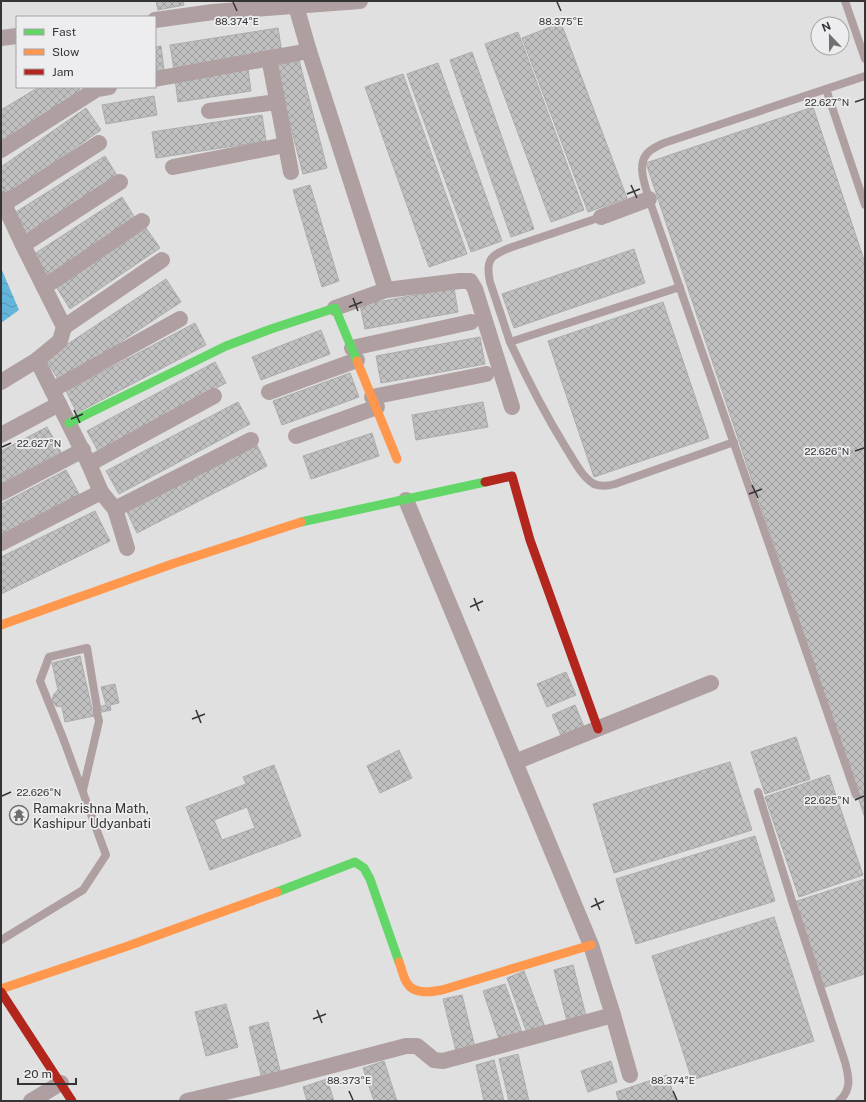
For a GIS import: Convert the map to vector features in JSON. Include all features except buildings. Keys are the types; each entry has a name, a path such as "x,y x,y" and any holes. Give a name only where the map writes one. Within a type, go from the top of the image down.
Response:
{"street":[{"path":"156,20 213,12 296,6 326,2 360,1"},
{"path":"296,6 386,290"},
{"path":"1,38 16,36"},
{"path":"156,79 309,50"},
{"path":"269,58 276,102 291,172"},
{"path":"1,150 97,89 104,88"},
{"path":"209,111 276,102"},
{"path":"64,327 2,201 98,143"},
{"path":"173,167 285,145"},
{"path":"23,245 120,182"},
{"path":"601,217 649,199"},
{"path":"44,287 142,221"},
{"path":"1,382 37,360 60,340 64,327 162,260"},
{"path":"68,423 226,346 271,329 386,290 460,281 470,281 475,289 512,407"},
{"path":"335,308 375,402 397,459"},
{"path":"1,435 55,397 180,319"},
{"path":"269,392 354,354 471,322"},
{"path":"37,360 86,457 101,492 115,509 127,548"},
{"path":"296,436 375,402 486,374"},
{"path":"1,493 86,457 214,396"},
{"path":"115,509 250,440"},
{"path":"1,625 175,563 298,523 512,476 530,540 598,729"},
{"path":"1,543 101,492"},
{"path":"406,500 591,945 630,1075"},
{"path":"515,762 711,683"},
{"path":"72,1101 1,991 125,948 347,864 355,862 364,868 370,879 407,984 416,992 442,990 591,945"},
{"path":"187,1101 276,1080 406,1046 417,1046 434,1060 443,1061 613,1015"},
{"path":"31,1101 61,1083"}],"lane":[{"path":"845,1 865,59"},
{"path":"856,795 649,199 642,175 643,164 646,156 653,149 664,143 865,76"},
{"path":"826,89 865,205"},
{"path":"601,217 500,251 492,257 489,263 488,272 490,282 510,342 527,380 547,418 580,470 588,479 596,484 605,486 615,484 734,442"},
{"path":"510,342 680,287"},
{"path":"1,940 83,890 106,855 82,791 63,738 40,681 49,657 87,648 99,721 82,791"},
{"path":"758,792 845,1062 849,1079 848,1090 839,1101"}],"water":[{"path":"1,268 19,310 1,323"}],"traffic: fast":[{"path":"69,423 226,346 271,329 335,308 357,361"},
{"path":"301,522 485,482"},
{"path":"277,892 355,862 364,868 370,879 399,962"}],"traffic: slow":[{"path":"357,361 397,459"},
{"path":"1,625 175,563 301,522"},
{"path":"1,989 125,947 277,892"},
{"path":"399,962 404,978 410,987 423,992 442,990 591,945"}],"traffic: jam":[{"path":"485,482 512,476 530,540 598,729"},
{"path":"1,992 72,1101"}],"place":[{"name":"Ramakrishna Math, Kashipur Udyanbati","path":"19,815"}]}
